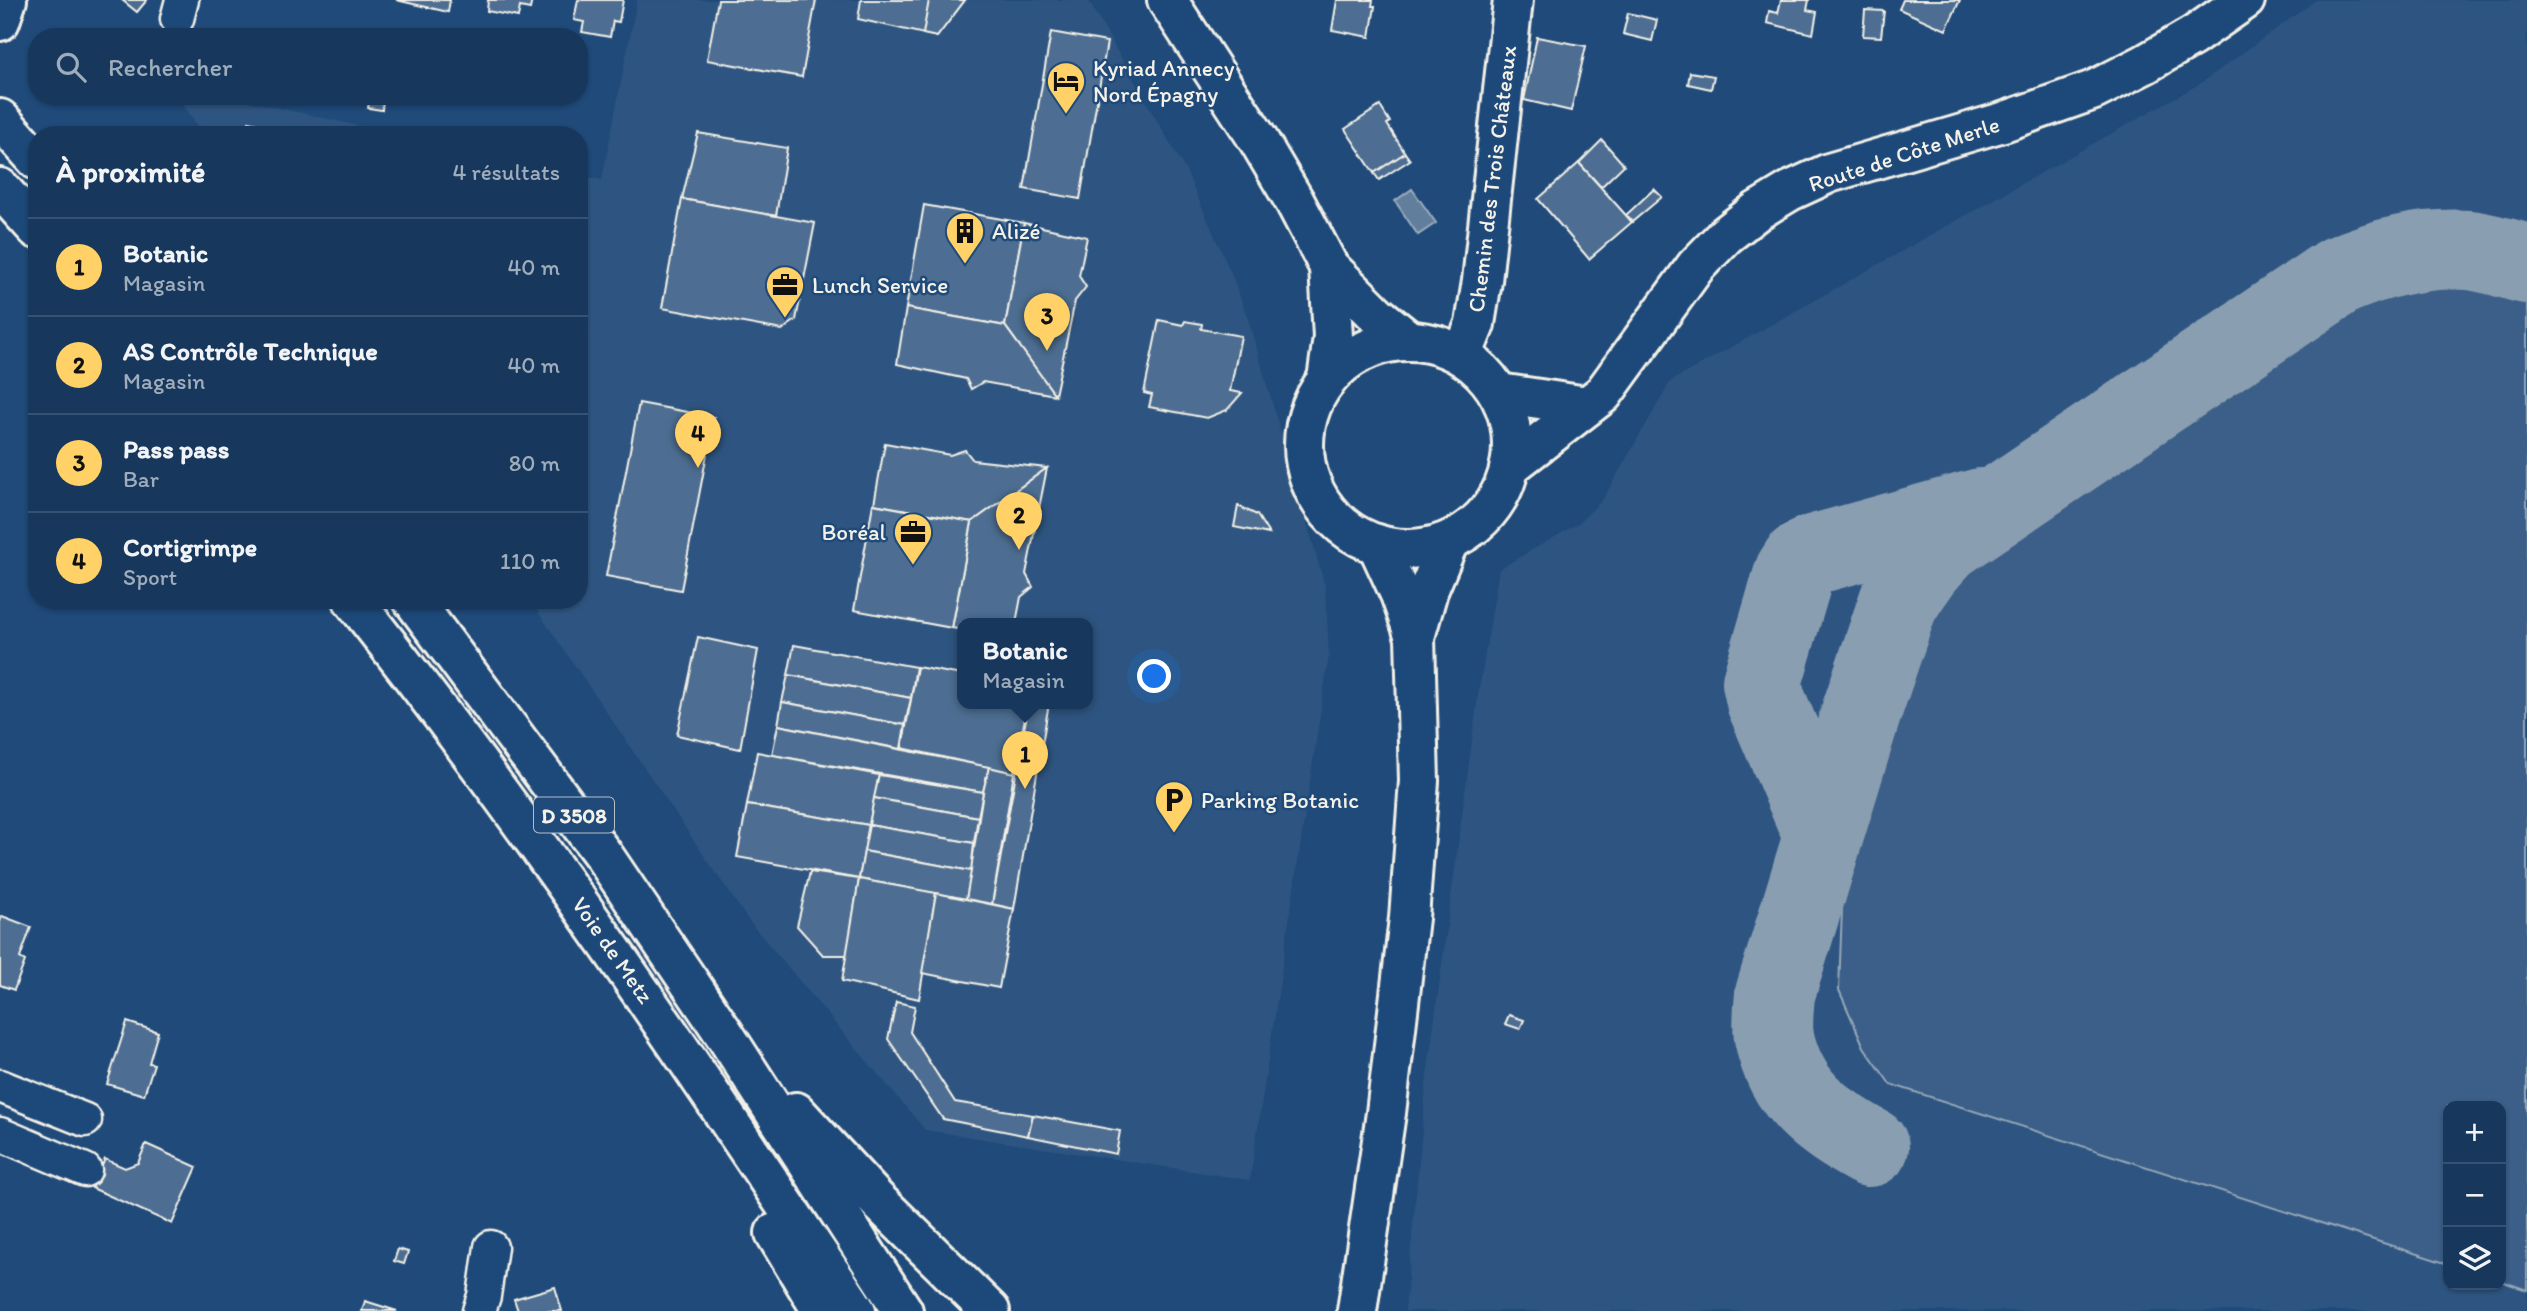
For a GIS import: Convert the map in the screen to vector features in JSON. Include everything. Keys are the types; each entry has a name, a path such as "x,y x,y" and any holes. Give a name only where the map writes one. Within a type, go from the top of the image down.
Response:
{"main road":[{"path":"1167,0 1259,141 1329,267 1377,315 1408,340"},
{"name":"Chemin des Trois Châteaux","path":"1462,356 1475,324 1482,281 1513,0"},
{"name":"Route de Côte Merle","path":"1510,466 1603,394 1696,266 1726,235 1757,211 1790,191 1829,173 2003,122 2094,90 2193,36 2245,0"},
{"path":"0,119 28,150"},
{"path":"0,188 28,219"},
{"path":"1326,380 1332,337 1329,267"},
{"path":"1408,340 1439,345 1462,356 1485,374 1499,393 1509,416 1512,441 1510,466 1499,497 1478,523 1449,541 1426,548 1401,549 1377,544 1348,529 1324,506 1309,477 1304,452 1306,426 1313,401 1326,380 1349,358 1377,345 1408,340"},
{"path":"1499,393 1587,406"},
{"path":"1415,637 1428,591 1449,541"},
{"path":"1357,1311 1386,1113 1409,918 1417,815 1418,701 1415,637 1400,594 1377,544"},
{"name":"Voie de Metz","path":"360,609 422,687 556,868 666,1026 856,1311"},
{"name":"Voie de Metz","path":"420,609 604,856 725,1035 903,1311"},
{"path":"556,868 822,1311"},
{"path":"725,1035 877,1200 990,1311"},
{"path":"1374,1311 1386,1113"}],"street":[{"path":"0,1086 85,1120"},
{"path":"0,1134 85,1170"},
{"path":"479,1311 484,1296 491,1247"}],"shaded area":[{"path":"637,0 1088,0 1186,171 1231,273 1248,319 1325,586 1329,655 1250,1180 925,1130 748,920 536,609 588,609 588,177 602,180"},
{"path":"2316,0 2527,0 2527,1311 1405,1311 1427,1076 1478,696 1499,569 1579,523 1603,499 1671,381 2201,83"},
{"path":"183,105 266,105 359,126 198,126"},
{"path":"1412,189 1436,223 1418,235 1395,201"},
{"path":"2440,284 2494,287 2527,296 2527,1290 2506,1283 2506,1101 2443,1101 2443,1262 1890,1084 1864,1047 1839,990 1842,908 1913,660 1932,623 1964,578 2008,536 2356,306 2411,288"}],"building":[{"path":"122,0 147,0 137,12"},
{"path":"396,0 450,0 448,12"},
{"path":"488,0 532,0 530,9 520,7 518,17 487,11"},
{"path":"578,0 623,0 619,22 613,21 610,37 588,33 588,28 583,28 584,22 574,20"},
{"path":"718,0 816,0 802,77 707,60"},
{"path":"861,0 965,0 937,37 858,19"},
{"path":"929,0 965,0 937,37 923,34"},
{"path":"1337,0 1373,0 1372,6 1375,6 1370,37 1332,30"},
{"path":"1781,0 1809,0 1807,10 1817,12 1813,34 1767,23 1769,11 1778,13"},
{"path":"1903,0 1960,0 1946,30 1899,9"},
{"path":"1865,10 1884,11 1881,37 1863,36"},
{"path":"1628,13 1657,20 1652,41 1623,34"},
{"name":"Kyriad Annecy Nord Épagny","path":"1051,32 1107,42 1080,199 1024,189"},
{"path":"1537,37 1586,46 1571,111 1524,100"},
{"path":"1690,72 1714,76 1711,89 1688,84"},
{"path":"369,105 382,105 382,110 368,108"},
{"path":"1380,106 1390,122 1387,124 1405,153 1374,173 1345,129"},
{"path":"249,122 268,126 248,126"},
{"path":"698,133 787,148 776,216 682,199"},
{"path":"1602,140 1624,165 1601,187 1579,163"},
{"path":"1405,153 1410,160 1379,180 1374,173"},
{"path":"1579,163 1632,222 1589,259 1538,199"},
{"path":"1654,189 1662,197 1632,222 1626,215"},
{"path":"682,199 815,223 796,320 782,330 662,308"},
{"name":"Alizé","path":"924,205 1024,223 1005,326 906,308"},
{"name":"Alizé","path":"1024,223 1087,237 1079,276 1086,287 1075,301 1055,395 1005,326"},
{"path":"906,308 1005,326 1055,395 983,382 971,389 966,379 897,364"},
{"path":"1159,320 1183,325 1185,321 1202,324 1201,329 1241,336 1230,391 1242,393 1227,410 1207,418 1149,407 1152,395 1144,393"},
{"path":"639,403 714,417 681,590 606,576"},
{"name":"Boréal","path":"885,443 950,455 965,450 973,460 1047,468 972,522 874,504"},
{"path":"1047,468 1026,574 1033,587 1021,597 1017,618 957,618 957,629 952,628 972,522"},
{"name":"Boréal","path":"873,504 972,522 952,628 854,610"},
{"path":"1238,506 1257,515 1269,534 1234,527"},
{"path":"698,637 758,650 740,749 677,735"},
{"path":"794,645 916,667 911,698 788,675"},
{"path":"917,667 957,674 957,709 1027,709 1014,773 902,748"},
{"path":"788,675 911,698 905,725 782,702"},
{"path":"782,702 905,725 901,749 778,725"},
{"path":"1028,709 1048,709 1014,909 992,904"},
{"path":"778,725 989,767 983,792 772,755"},
{"path":"757,752 879,775 869,825 747,805"},
{"path":"989,767 1014,773 992,904 966,899"},
{"path":"879,775 983,792 978,817 874,798"},
{"path":"874,798 978,817 974,843 869,825"},
{"path":"747,805 869,825 859,879 737,857"},
{"path":"869,825 974,843 971,871 864,851"},
{"path":"864,851 971,871 966,899 859,879"},
{"path":"810,872 859,879 847,955 823,955 797,926"},
{"path":"859,879 936,893 919,999 842,981"},
{"path":"936,893 1014,909 999,988 922,973"},
{"path":"2,916 31,927 20,958 25,961 14,990 0,985"},
{"path":"896,1002 915,1006 910,1032 955,1102 1033,1115 1028,1136 943,1119 888,1039"},
{"path":"1509,1015 1524,1020 1520,1029 1505,1024"},
{"path":"127,1022 158,1032 149,1063 154,1064 144,1095 107,1084"},
{"path":"1033,1115 1120,1131 1116,1154 1028,1136"},
{"path":"146,1144 197,1167 172,1224 92,1188 105,1159 125,1168 138,1163"},
{"path":"398,1249 408,1252 404,1264 394,1261"},
{"path":"555,1287 562,1311 518,1311 514,1299"},
{"path":"365,1301 397,1311 362,1311"}],"taxiway":[{"path":"1869,1147 1821,1116 1808,1104 1787,1075 1774,1037 1775,994 1861,713 1899,601 1923,566 1945,542 2338,276 2386,259 2435,250 2476,251 2527,264"},
{"path":"1823,835 1766,701 1762,682 1794,573 1801,562 1812,555 1981,508"}],"place":[{"name":"Kyriad Annecy Nord Épagny","path":"1066,115"},
{"name":"Alizé","path":"965,265"},
{"name":"Lunch Service","path":"785,319"},
{"name":"Pass pass","path":"1047,351"},
{"name":"Cortigrimpe","path":"698,468"},
{"name":"AS Contrôle Technique","path":"1019,550"},
{"name":"Boréal","path":"913,566"},
{"name":"Botanic","path":"1025,789"},
{"name":"Parking Botanic","path":"1174,834"}]}
